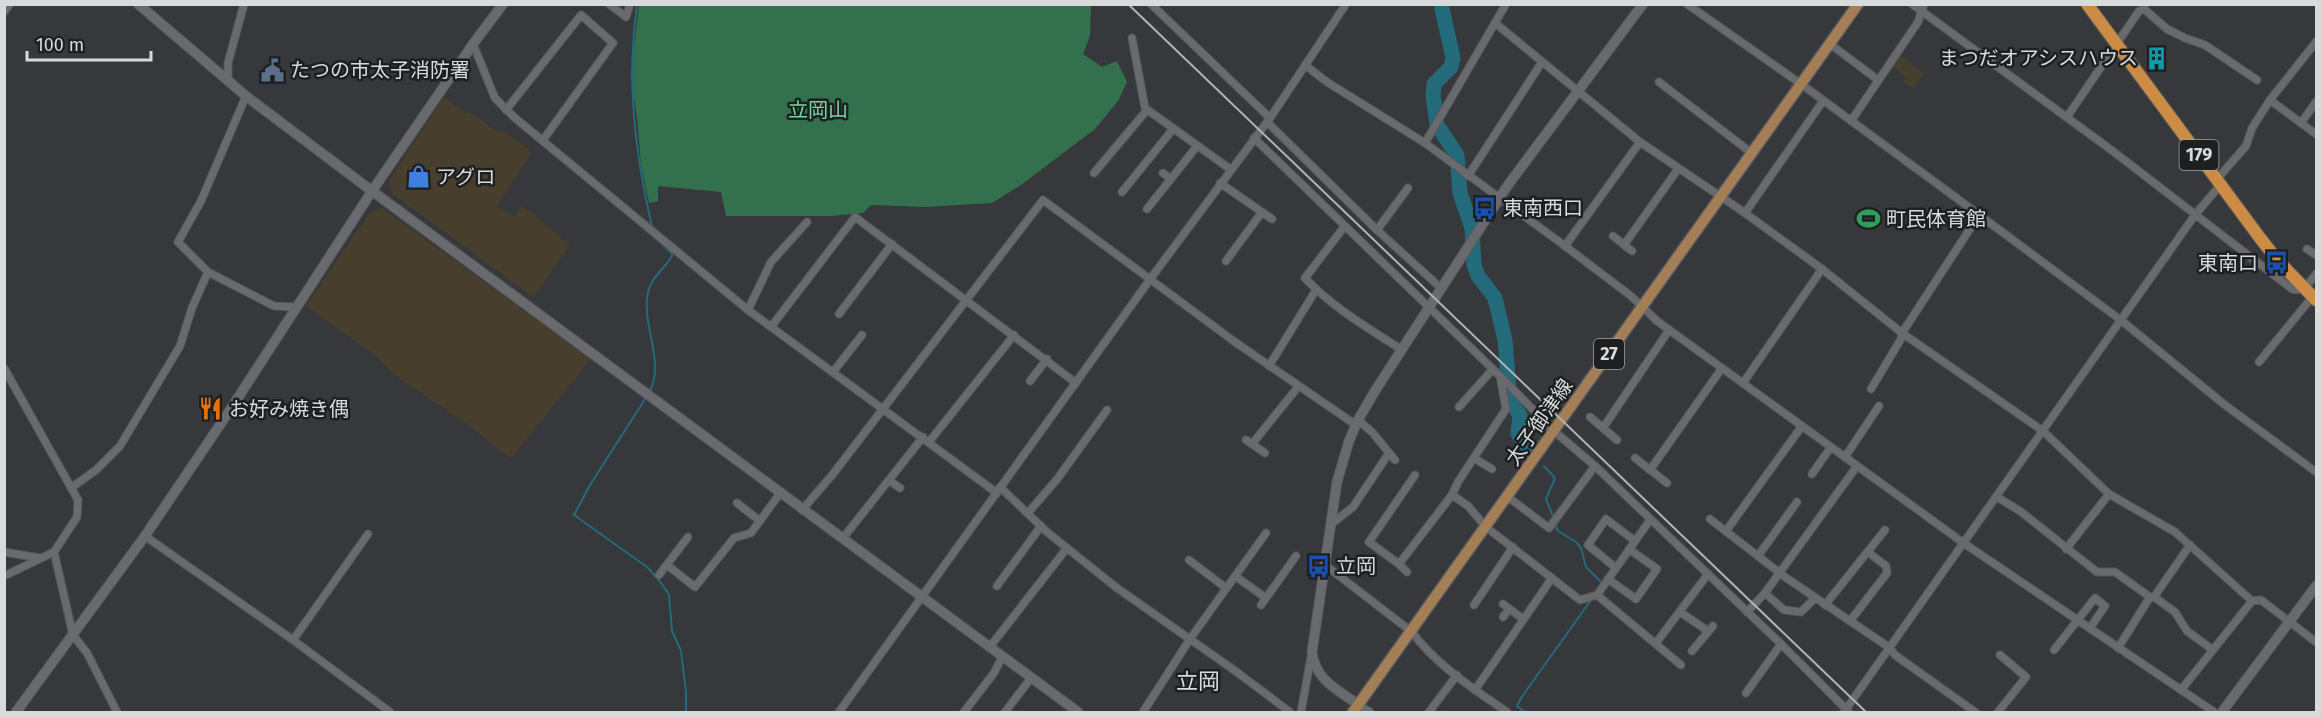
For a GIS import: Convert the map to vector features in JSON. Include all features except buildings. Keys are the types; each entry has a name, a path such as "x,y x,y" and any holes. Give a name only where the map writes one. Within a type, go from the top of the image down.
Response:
{"highway":[{"name":"179","path":"2087,4 2267,246 2311,295"}],"main road":[{"name":"太子御津線","path":"1356,709 1858,4"}],"street":[{"path":"4,12 10,4"},
{"path":"138,4 246,96 1077,712"},
{"path":"228,80 228,63 244,4"},
{"path":"16,712 145,536 372,191 502,4"},
{"path":"609,4 626,17 630,4"},
{"path":"1151,4 1377,230 1442,288"},
{"path":"839,712 1151,278 1268,120 1346,4"},
{"path":"1425,142 1506,4"},
{"path":"1301,712 1342,461 1357,423 1499,199 1643,4"},
{"path":"1687,4 1801,84 2122,321 2225,405 2316,472"},
{"path":"1912,4 1923,8 2292,289 2311,295"},
{"path":"2067,117 2116,43 2144,7 2167,29 2186,39 2205,45 2257,81"},
{"path":"1851,121 1918,21 1923,8"},
{"path":"506,110 581,15 590,21 613,43 543,140"},
{"path":"1495,23 1640,142 1745,213 1822,269 1902,333 2043,431 2109,494 2175,532 2252,601"},
{"path":"1132,38 1145,108 1230,169"},
{"path":"1254,138 1554,431 1595,466 1781,644 1847,712 2195,215 2216,190 2219,182 2246,146 2252,128 2270,100 2316,42"},
{"path":"473,44 495,98 506,110 748,310 926,440 999,490 1116,588 1190,639 1281,710 1290,712"},
{"path":"1830,44 1878,80"},
{"path":"1468,176 1542,62"},
{"path":"1305,65 1326,82 1425,142 1565,246 1669,330 1965,544 2214,712"},
{"path":"1659,82 1753,154"},
{"path":"246,96 201,201 178,242 208,272 274,306 295,308"},
{"path":"2270,100 2316,134"},
{"path":"1745,213 1823,101"},
{"path":"2301,123 2316,102"},
{"path":"1094,173 1117,140 1147,110"},
{"path":"1123,187 1145,157 1173,129"},
{"path":"1565,246 1640,142"},
{"path":"1147,209 1197,146"},
{"path":"1624,245 1678,169"},
{"path":"1163,173 1171,179"},
{"path":"1220,183 1272,219"},
{"path":"1377,230 1408,188"},
{"path":"802,510 833,474 1043,200 1298,387 1372,432 1395,460"},
{"path":"1226,261 1262,212"},
{"path":"1871,388 1901,339 1902,333 1979,215"},
{"path":"771,327 855,217 1076,383"},
{"path":"748,310 771,262 807,222"},
{"path":"1344,227 1305,278 1316,290 1402,350"},
{"path":"1613,236 1632,250"},
{"path":"839,314 892,244"},
{"path":"2307,249 2316,255"},
{"path":"1743,383 1822,269"},
{"path":"71,488 96,470 120,446 180,346 192,308 208,272"},
{"path":"2259,362 2311,295 2316,274"},
{"path":"1269,366 1316,290"},
{"path":"1603,428 1669,330"},
{"path":"833,372 862,335"},
{"path":"843,538 885,483 890,481 926,440 1014,335"},
{"path":"1030,381 1047,359"},
{"path":"4,368 78,500 77,518 54,552 4,576"},
{"path":"1650,470 1722,368"},
{"path":"1459,407 1492,369"},
{"path":"1400,564 1452,495 1506,409 1500,376"},
{"path":"1265,453 1249,442 1298,387"},
{"path":"1845,457 1879,406"},
{"path":"1028,513 1046,486 1073,462 1095,434 1107,410"},
{"path":"1590,417 1617,440"},
{"path":"1726,531 1802,426"},
{"path":"1812,474 1831,447"},
{"path":"1330,525 1353,507 1389,453"},
{"path":"1474,458 1492,469"},
{"path":"1635,458 1667,483"},
{"path":"1508,497 1549,528 1595,466"},
{"path":"1747,612 1765,592 1857,466"},
{"path":"1407,572 1400,564 1369,542 1414,475"},
{"path":"890,481 900,488"},
{"path":"667,565 695,587 734,538 752,533 781,492"},
{"path":"2066,549 2109,494"},
{"path":"1452,495 1468,506 1486,527 1580,600 1597,595 1650,520"},
{"path":"1997,497 2020,511 2097,572 2115,572 2175,612 2187,631 2213,650"},
{"path":"1758,556 1797,502"},
{"path":"737,503 760,521"},
{"path":"1616,568 1588,545 1606,519 1635,541"},
{"path":"1710,519 1779,573 1890,648 1895,655 1975,712"},
{"path":"997,586 1011,572 1041,526"},
{"path":"1825,605 1885,530"},
{"path":"1143,712 1190,639 1266,533"},
{"path":"293,640 368,534"},
{"path":"145,536 293,640 390,712"},
{"path":"658,575 688,537"},
{"path":"2118,648 2190,545"},
{"path":"1474,604 1513,547"},
{"path":"989,648 1067,548"},
{"path":"1608,579 1636,599 1658,569 1629,549"},
{"path":"4,552 40,558"},
{"path":"54,552 73,635 87,653 117,712"},
{"path":"1850,621 1887,573 1886,566 1868,552"},
{"path":"1261,605 1296,556"},
{"path":"1189,560 1226,588"},
{"path":"1325,565 1412,632 1420,644 1475,690 1507,712"},
{"path":"1656,644 1708,574"},
{"path":"1234,576 1266,598"},
{"path":"1475,690 1552,578"},
{"path":"2222,712 2316,586"},
{"path":"1765,592 1784,610 1801,612 1815,598"},
{"path":"1597,595 1681,665"},
{"path":"2054,650 2095,598 2106,606 2090,628"},
{"path":"2181,690 2252,601 2261,600 2316,642"},
{"path":"1503,604 1523,620"},
{"path":"1503,617 1509,609"},
{"path":"1680,612 1711,628 1692,651"},
{"path":"1746,693 1781,644"},
{"path":"1312,652 1317,671 1322,678 1356,709 1370,712"},
{"path":"1998,712 2026,677 2000,655"},
{"path":"964,712 994,673 1002,657"},
{"path":"1429,712 1457,675"},
{"path":"1005,712 1031,678"}],"shaded area":[{"path":"1900,55 1924,74 1913,89 1904,82 1906,78 1893,67"},
{"path":"444,97 466,114 468,111 499,132 502,130 532,152 497,206 513,217 522,205 570,245 533,297 392,193 389,180"},
{"path":"382,208 591,359 511,459 464,422 395,375 376,356 306,306 369,214"}],"green space":[{"name":"立岡山","path":"639,4 1091,5 1090,36 1083,54 1102,67 1117,61 1127,82 1118,101 1095,129 1021,185 992,203 926,207 871,205 863,213 831,216 726,216 721,192 658,186 658,201 649,203 641,164 631,75"}],"waterway":[{"path":"637,4 632,89 637,144 652,227"},
{"path":"1441,4 1453,58 1451,67 1434,84 1433,95 1437,125 1457,155 1460,193 1472,228 1474,265 1478,276 1495,298 1505,340 1510,401 1520,415 1518,434 1528,447"},
{"path":"650,391 655,367 647,317 648,292 652,282 672,256 656,238"},
{"path":"647,396 590,485 574,515 647,567 669,595 672,631 681,651 686,712"},
{"path":"1544,466 1555,478 1546,499 1554,519"},
{"path":"1555,524 1558,531 1576,542 1581,548 1586,567 1602,583"},
{"path":"1525,712 1517,706 1521,698 1591,600"}],"railway":[{"path":"1128,4 1866,712"}],"place":[{"name":"まつだオアシスハウス","path":"2156,58"},
{"name":"たつの市太子消防署","path":"272,70"},
{"name":"アグロ","path":"418,177"},
{"name":"東南西口","path":"1485,208"},
{"name":"町民体育館","path":"1868,219"},
{"name":"東南口","path":"2276,263"},
{"name":"お好み焼き偶","path":"211,409"},
{"name":"立岡","path":"1318,566"}],"district":[{"name":"立岡","path":"1198,681"}]}
